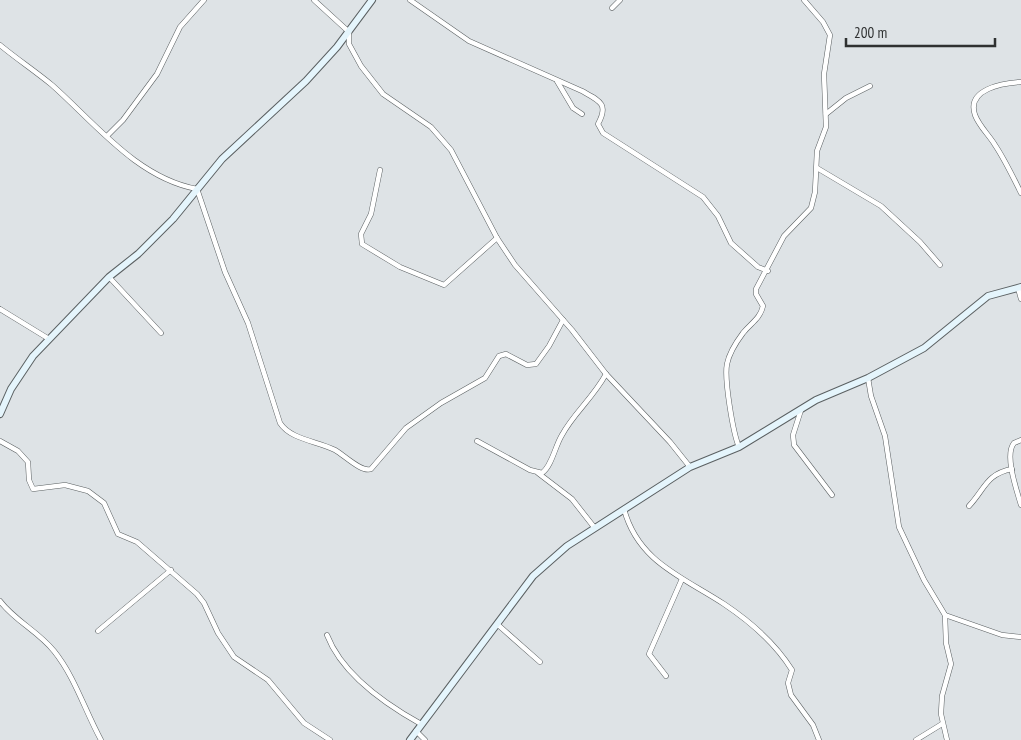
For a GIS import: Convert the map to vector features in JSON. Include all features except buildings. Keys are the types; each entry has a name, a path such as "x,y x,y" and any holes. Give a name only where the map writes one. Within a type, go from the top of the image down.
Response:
{"street":[{"path":"107,136 123,120 157,74 177,31 204,0"},
{"path":"314,0 349,32 349,44 361,66 383,94 431,126 451,150 497,238 515,265 563,320 606,374 670,442 690,467"},
{"path":"0,414 11,389 33,356 108,277 155,238 222,159 306,82 349,32 372,0"},
{"path":"410,0 469,41 582,91 598,100 604,109 604,114 598,124 603,133 703,197 718,216 724,232 738,250 758,267 768,270"},
{"path":"612,8 620,0"},
{"path":"739,447 735,437 730,406 727,363 742,334 758,318 762,310 763,306 756,294 756,290 784,236 811,208 815,192 818,145 826,127 824,74 830,35 823,22 804,0"},
{"path":"0,45 51,85 134,159 154,172 185,187 197,189"},
{"path":"557,81 573,108 582,114"},
{"path":"1021,82 984,90 978,95 974,109 978,120 996,146 1021,193"},
{"path":"826,114 846,98 870,86"},
{"path":"817,168 882,206 920,242 940,265"},
{"path":"380,170 371,214 361,240 362,244 377,255 400,267 444,285 497,238"},
{"path":"197,189 225,272 248,323 280,423 288,432 331,448 366,471 377,464 396,439 420,417 485,378 500,356 506,354 528,365 536,364 549,346 563,320"},
{"path":"108,277 161,332"},
{"path":"410,740 539,570 567,546 690,467 739,447 840,388 868,378 924,348 988,296 1020,288 1021,299"},
{"path":"0,309 49,339"},
{"path":"538,473 545,470 548,466 563,432 589,401 606,374"},
{"path":"868,378 885,436 899,527 924,580 945,615 946,643 951,664 940,705 942,724 947,740"},
{"path":"800,410 793,435 794,445 832,496"},
{"path":"1021,440 1014,443 1010,449 1012,469 1021,505"},
{"path":"0,441 18,452 28,462 29,480 33,489 65,485 88,491 104,504 118,534 137,542 188,585 204,603 218,634 234,657 268,680 304,723 330,740"},
{"path":"477,441 538,473 572,499 594,527"},
{"path":"969,506 989,478 1000,472 1012,469"},
{"path":"624,509 628,523 650,555 660,565 737,613 766,637 792,670 788,687 791,696 813,725 819,740"},
{"path":"98,631 171,570"},
{"path":"666,676 649,654 682,579"},
{"path":"0,601 12,614 45,641 62,661 101,740"},
{"path":"945,615 1002,635 1021,637"},
{"path":"497,624 540,662"},
{"path":"327,635 332,649 375,694 422,724"},
{"path":"916,740 942,724"},
{"path":"416,731 425,740"}]}
